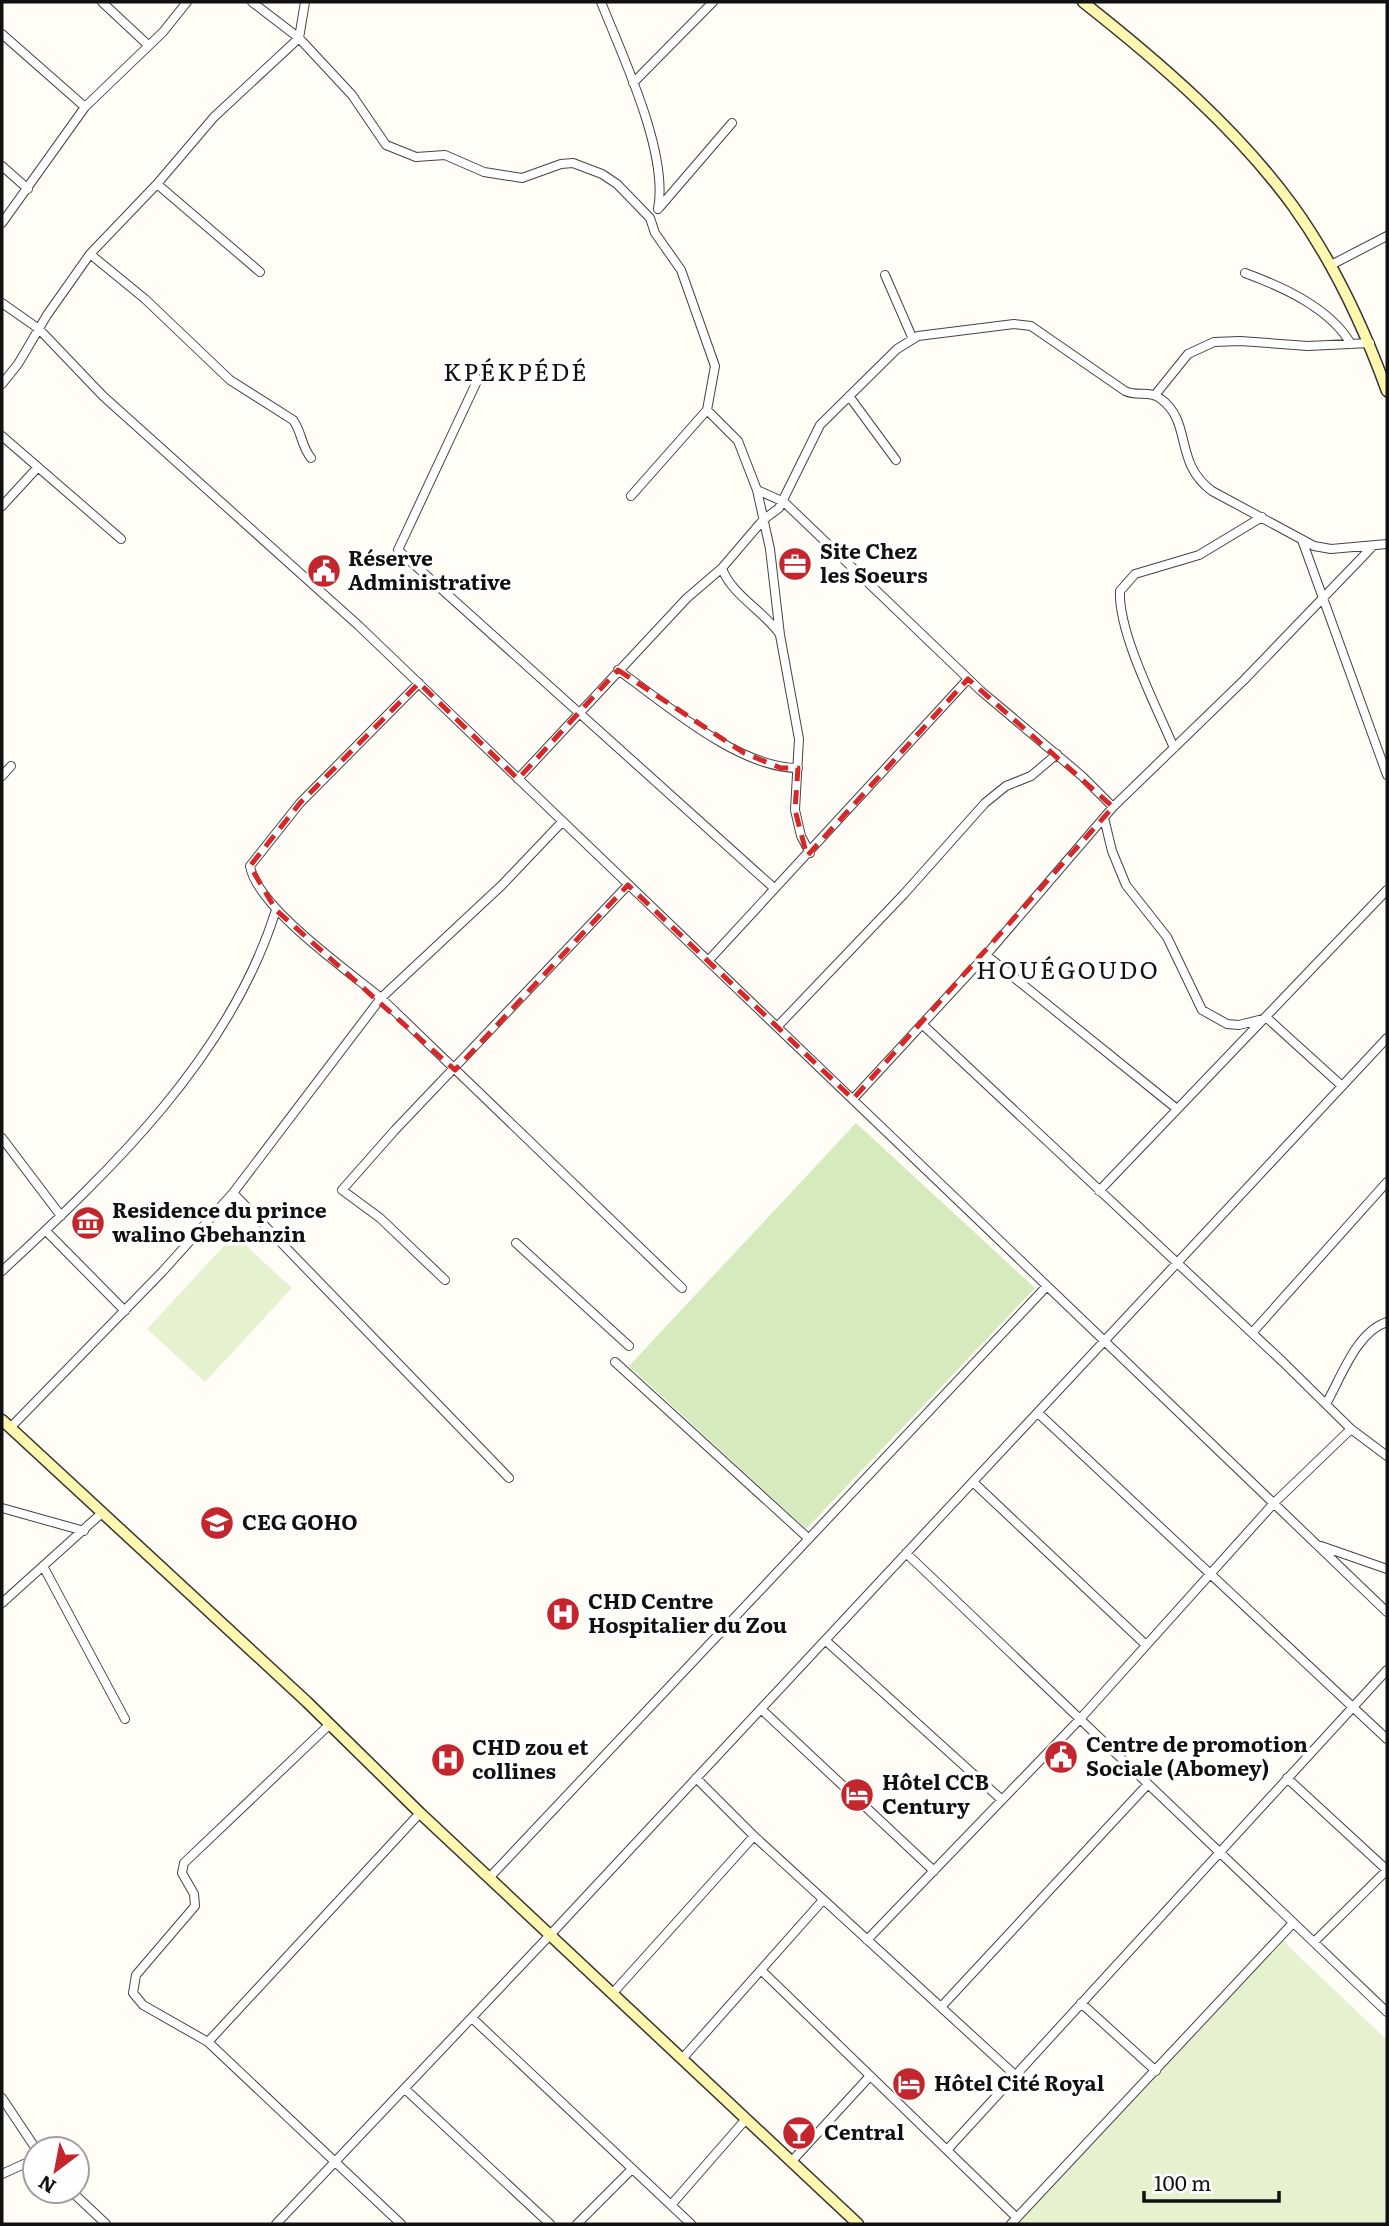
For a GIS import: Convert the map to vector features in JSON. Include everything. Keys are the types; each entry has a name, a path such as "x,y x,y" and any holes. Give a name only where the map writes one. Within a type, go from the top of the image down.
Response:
{"street":[{"path":"102,2 148,45"},
{"path":"2,223 85,107 163,32 187,2"},
{"path":"253,2 299,38 352,95 386,145 416,157 445,155 484,172 522,178 561,164 588,167 617,184 650,218 655,233 681,271 715,366 714,382 706,401 707,410 738,440 757,490 799,739 795,810 801,836 810,853"},
{"path":"2,384 90,254 157,184 214,117 299,38 305,2"},
{"path":"601,2 633,83 658,170 658,209"},
{"path":"633,83 713,2"},
{"path":"1083,2 1184,90 1250,155 1293,206 1331,265 1370,343 1387,391"},
{"path":"2,34 85,107"},
{"path":"650,218 732,123"},
{"path":"2,166 28,189"},
{"path":"157,184 260,272"},
{"path":"1331,265 1387,236"},
{"path":"90,254 145,299 230,380 293,420 299,427 303,449 311,458"},
{"path":"1245,273 1305,301 1339,327 1352,344"},
{"path":"885,275 912,338"},
{"path":"2,303 39,329 103,396 276,550 419,683 1387,1612"},
{"path":"518,779 618,670 687,598 722,568 763,520 783,502 820,425 912,338 1026,324 1125,391 1155,395 1176,414 1188,464 1200,482 1302,540 1331,549 1387,544"},
{"path":"1155,395 1188,354 1214,342 1308,346 1370,343"},
{"path":"478,379 398,550 774,888"},
{"path":"849,396 896,460"},
{"path":"631,496 707,410"},
{"path":"2,436 121,538"},
{"path":"2,506 38,467"},
{"path":"757,490 783,502 968,679 1057,754 1113,807"},
{"path":"1174,748 1136,655 1119,602 1120,591 1135,574 1199,555 1262,517"},
{"path":"1302,540 1387,775"},
{"path":"853,1100 986,955 1113,807 1373,546"},
{"path":"722,568 733,589 767,616 780,635"},
{"path":"618,670 744,753 781,768 798,768"},
{"path":"708,961 968,679"},
{"path":"419,683 300,803 251,862 252,877 276,910 381,998 682,1288"},
{"path":"777,1027 904,894 985,803 1006,786 1031,776 1057,754"},
{"path":"2,776 11,766"},
{"path":"1104,818 1112,851 1126,885 1167,937 1202,1010 1227,1024 1239,1025 1267,1018"},
{"path":"562,821 502,885 381,998 233,1193 125,1311 6,1424 103,1512 419,1813 858,2224"},
{"path":"444,1280 380,1218 342,1190 395,1130 455,1070 628,885"},
{"path":"1099,1191 1387,890"},
{"path":"2,1271 61,1216 173,1096 243,993 264,946 276,910"},
{"path":"986,955 1177,1109"},
{"path":"1267,1018 1342,1086"},
{"path":"922,1024 1351,1429 1387,1456"},
{"path":"276,2224 550,1935 1387,1038"},
{"path":"2,1138 61,1216"},
{"path":"1252,1333 1387,1182"},
{"path":"233,1193 509,1478"},
{"path":"46,1231 125,1311"},
{"path":"516,1243 629,1346"},
{"path":"489,1878 1046,1286"},
{"path":"1326,1404 1365,1337 1377,1325 1387,1322"},
{"path":"615,1362 808,1538"},
{"path":"1038,1413 1387,1739"},
{"path":"867,1940 1080,1719 1274,1503 1351,1429"},
{"path":"973,1482 1146,1645"},
{"path":"2,1508 83,1531"},
{"path":"2,1603 103,1512"},
{"path":"1317,1544 1387,1569"},
{"path":"906,1553 1387,2012"},
{"path":"43,1566 125,1719"},
{"path":"825,1640 1002,1800"},
{"path":"947,2150 1387,1670"},
{"path":"761,1709 934,1871"},
{"path":"329,1725 184,1863 182,1873 194,1894 195,1906 136,1975 132,1985 135,1997 143,2005 208,2042 401,2224"},
{"path":"1287,1778 1387,1870 1314,1942"},
{"path":"696,1779 754,1836 1015,2075"},
{"path":"941,2007 1148,1784"},
{"path":"208,2042 419,1813"},
{"path":"612,1994 754,1836"},
{"path":"682,2059 823,1900"},
{"path":"761,1970 947,2150 1014,2221 1293,1923"},
{"path":"1081,2003 1156,2071"},
{"path":"472,2018 691,2224"},
{"path":"791,2162 870,2076"},
{"path":"405,2089 550,2224"},
{"path":"2,2098 27,2135"},
{"path":"671,2205 746,2119"},
{"path":"2,2174 21,2165"},
{"path":"577,2224 632,2169"},
{"path":"86,2205 106,2224"}],"highlighted area":[{"path":"618,670 744,753 781,768 798,768 795,810 807,856 968,679 1113,807 853,1099 628,885 455,1070 276,910 250,866 300,803 419,683 518,779"}],"green space":[{"path":"856,1123 1035,1288 806,1529 629,1366"},
{"path":"234,1235 292,1288 205,1382 147,1329"},
{"path":"1283,1941 1387,2040 1387,2224 1016,2224"}],"place":[{"name":"Site Chez les Soeurs","path":"795,564"},
{"name":"Réserve Administrative","path":"324,571"},
{"name":"Residence du prince walino Gbehanzin","path":"88,1223"},
{"name":"CEG GOHO","path":"217,1523"},
{"name":"CHD Centre Hospitalier du Zou","path":"563,1614"},
{"name":"Centre de promotion Sociale (Abomey)","path":"1061,1757"},
{"name":"CHD zou et collines","path":"448,1760"},
{"name":"Hôtel CCB Century","path":"857,1795"},
{"name":"Hôtel Cité Royal","path":"909,2084"},
{"name":"Central","path":"799,2133"}],"district":[{"name":"KPÉKPÉDÉ","path":"516,373"},
{"name":"HOUÉGOUDO","path":"1068,971"}]}
